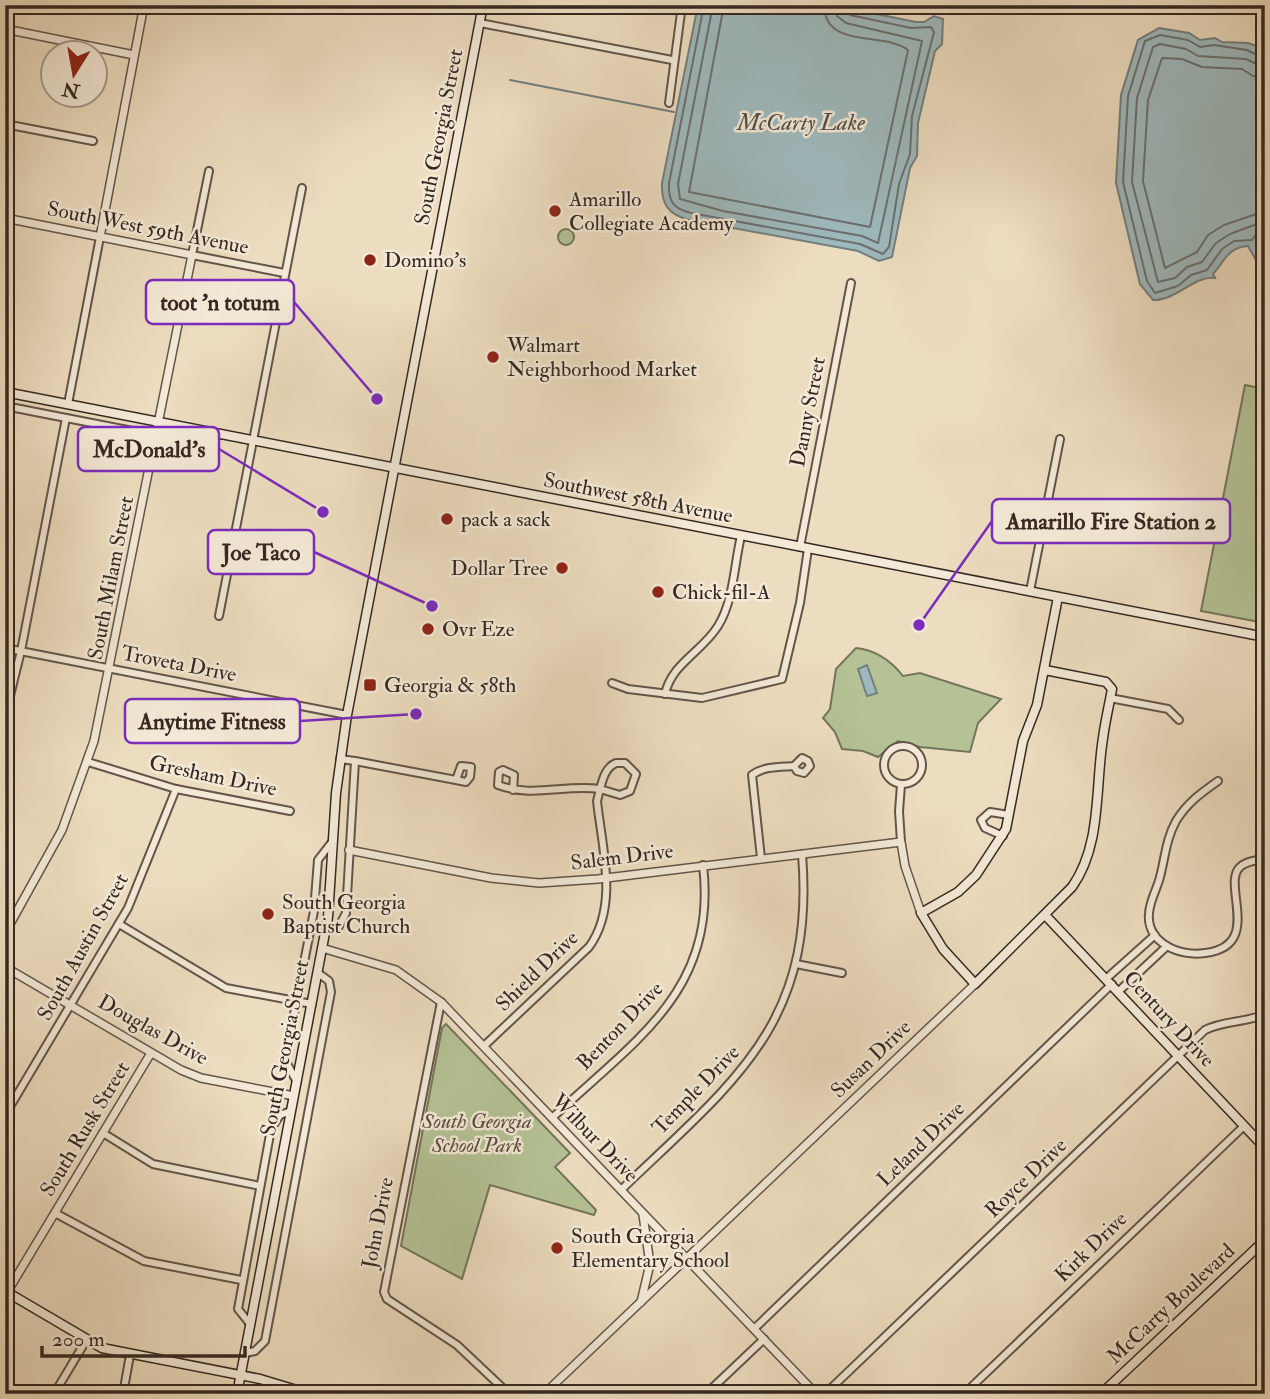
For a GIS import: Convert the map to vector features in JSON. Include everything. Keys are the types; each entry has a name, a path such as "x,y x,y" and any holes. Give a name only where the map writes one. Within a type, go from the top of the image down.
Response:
{"main road":[{"name":"South Georgia Street","path":"236,1393 326,931 340,758 347,715 483,5"},
{"name":"Southwest 58th Avenue","path":"5,392 395,470 1265,636"},
{"path":"975,984 943,949 921,912 958,892 976,875 1003,836 1023,741 1037,705 1058,597"},
{"path":"1045,670 1106,682 1111,694"},
{"name":"Susan Drive","path":"975,984 1046,916 1080,875 1089,854 1102,738 1111,694"},
{"name":"Century Drive","path":"1046,916 1265,1148"},
{"name":"McCarty Boulevard","path":"1101,1394 1265,1240"},
{"path":"6,1293 102,1348 240,1375 310,1394"}],"street":[{"path":"68,404 144,5"},
{"path":"668,103 676,68 672,61 682,5"},
{"path":"480,23 672,61"},
{"path":"5,29 134,55"},
{"path":"5,124 93,141"},
{"name":"South Milam Street","path":"5,933 51,852 88,762 110,669 209,171"},
{"path":"219,616 302,188"},
{"path":"5,236 7,218"},
{"name":"South West 59th Avenue","path":"7,218 284,273"},
{"name":"Danny Street","path":"665,694 702,698 782,679 793,636 804,548 851,283"},
{"path":"5,406 199,444 222,434"},
{"path":"5,716 21,651 66,418"},
{"path":"1030,592 1060,439"},
{"path":"612,683 628,689 665,694 671,674 709,640 720,623 731,590 741,536"},
{"name":"Troveta Drive","path":"5,648 347,715"},
{"path":"1111,694 1168,709 1179,720"},
{"path":"902,746 917,751 922,758 920,775 901,785 893,782 884,769 887,753 902,746"},
{"path":"340,758 456,780"},
{"path":"326,931 338,928 346,913 355,761"},
{"name":"Gresham Drive","path":"88,762 176,789 290,811"},
{"path":"513,790 530,793 586,787 620,794 630,791 636,774 625,763 617,762 610,765 600,789"},
{"path":"761,858 752,775 759,770 794,766"},
{"path":"1218,781 1187,805 1170,831 1149,915 1155,935 1167,946 1196,954 1220,949 1229,942 1238,919 1235,875 1238,868 1247,862 1265,859"},
{"path":"901,785 901,842 905,866 921,912"},
{"name":"South Austin Street","path":"5,1115 119,925 151,857 176,789"},
{"name":"Shield Drive","path":"484,1046 589,947 604,915 605,878 597,801 600,789"},
{"path":"1003,836 985,828 981,820 990,812 1009,815"},
{"path":"297,1082 285,1060 314,911 318,860 334,841"},
{"name":"Salem Drive","path":"349,850 516,881 547,883 901,842"},
{"name":"Temple Drive","path":"621,1190 742,1072 772,1028 796,964 804,912 802,854"},
{"name":"Benton Drive","path":"552,1118 659,1017 685,981 704,920 703,865"},
{"path":"119,925 226,988 312,1004"},
{"name":"Leland Drive","path":"754,1329 1155,935"},
{"path":"1119,991 1167,946"},
{"name":"Wilbur Drive","path":"322,948 387,966 413,980 441,1002 816,1394"},
{"path":"796,964 842,973"},
{"name":"Douglas Drive","path":"5,967 151,1053 201,1078 294,1096"},
{"path":"245,1353 255,1351 265,1341 331,992 329,981 318,973"},
{"name":"Susan Drive","path":"544,1394 975,984"},
{"name":"John Drive","path":"441,1002 384,1293 387,1299 457,1345 509,1394"},
{"name":"Royce Drive","path":"825,1394 1205,1030 1217,1024 1251,1020 1265,1014"},
{"name":"South Rusk Street","path":"6,1293 151,1053"},
{"path":"250,1324 238,1310 241,1280 275,1121 291,1111"},
{"name":"Kirk Drive","path":"964,1394 1244,1126"},
{"path":"103,1133 153,1164 260,1186"},
{"path":"55,1213 144,1261 241,1280"},
{"path":"640,1303 650,1264 643,1213"},
{"path":"54,1394 87,1339"},
{"path":"706,1394 764,1339"},
{"path":"123,1394 130,1355"}],"green space":[{"path":"566,229 574,237 566,245 558,237"},
{"path":"1245,385 1265,389 1265,623 1201,611"},
{"path":"856,648 883,658 903,676 920,673 1001,699 978,723 970,752 920,747 898,741 878,757 863,751 842,749 835,732 823,718 830,709 836,669"},
{"name":"South Georgia School Park","path":"446,1024 570,1153 555,1167 596,1210 594,1215 490,1185 462,1279 401,1246 442,1028"}],"water":[{"name":"McCarty Lake","path":"698,5 832,5 916,22 924,22 934,16 943,19 942,44 935,51 918,123 917,156 910,168 892,257 879,261 858,251 690,220 668,208 663,197 662,183"},
{"path":"1159,28 1189,33 1200,40 1215,38 1222,42 1248,43 1257,46 1265,55 1265,235 1258,243 1256,260 1248,246 1241,247 1227,256 1213,274 1215,278 1200,280 1170,296 1153,300 1140,284 1116,183 1121,95 1138,40"},
{"path":"867,665 877,693 867,696 858,669"}],"waterway":[{"path":"510,80 674,112"}],"place":[{"name":"Amarillo Collegiate Academy","path":"555,211"},
{"name":"Domino's","path":"370,260"},
{"name":"Walmart Neighborhood Market","path":"493,357"},
{"name":"toot 'n totum","path":"377,399"},
{"name":"McDonald's","path":"323,512"},
{"name":"pack a sack","path":"447,519"},
{"name":"Dollar Tree","path":"562,568"},
{"name":"Chick-fil-A","path":"658,592"},
{"name":"Joe Taco","path":"432,606"},
{"name":"Amarillo Fire Station 2","path":"919,625"},
{"name":"Ovr Eze","path":"428,629"},
{"name":"Georgia & 58th","path":"370,685"},
{"name":"Anytime Fitness","path":"416,714"},
{"name":"South Georgia Baptist Church","path":"268,914"},
{"name":"South Georgia Elementary School","path":"557,1248"}]}
